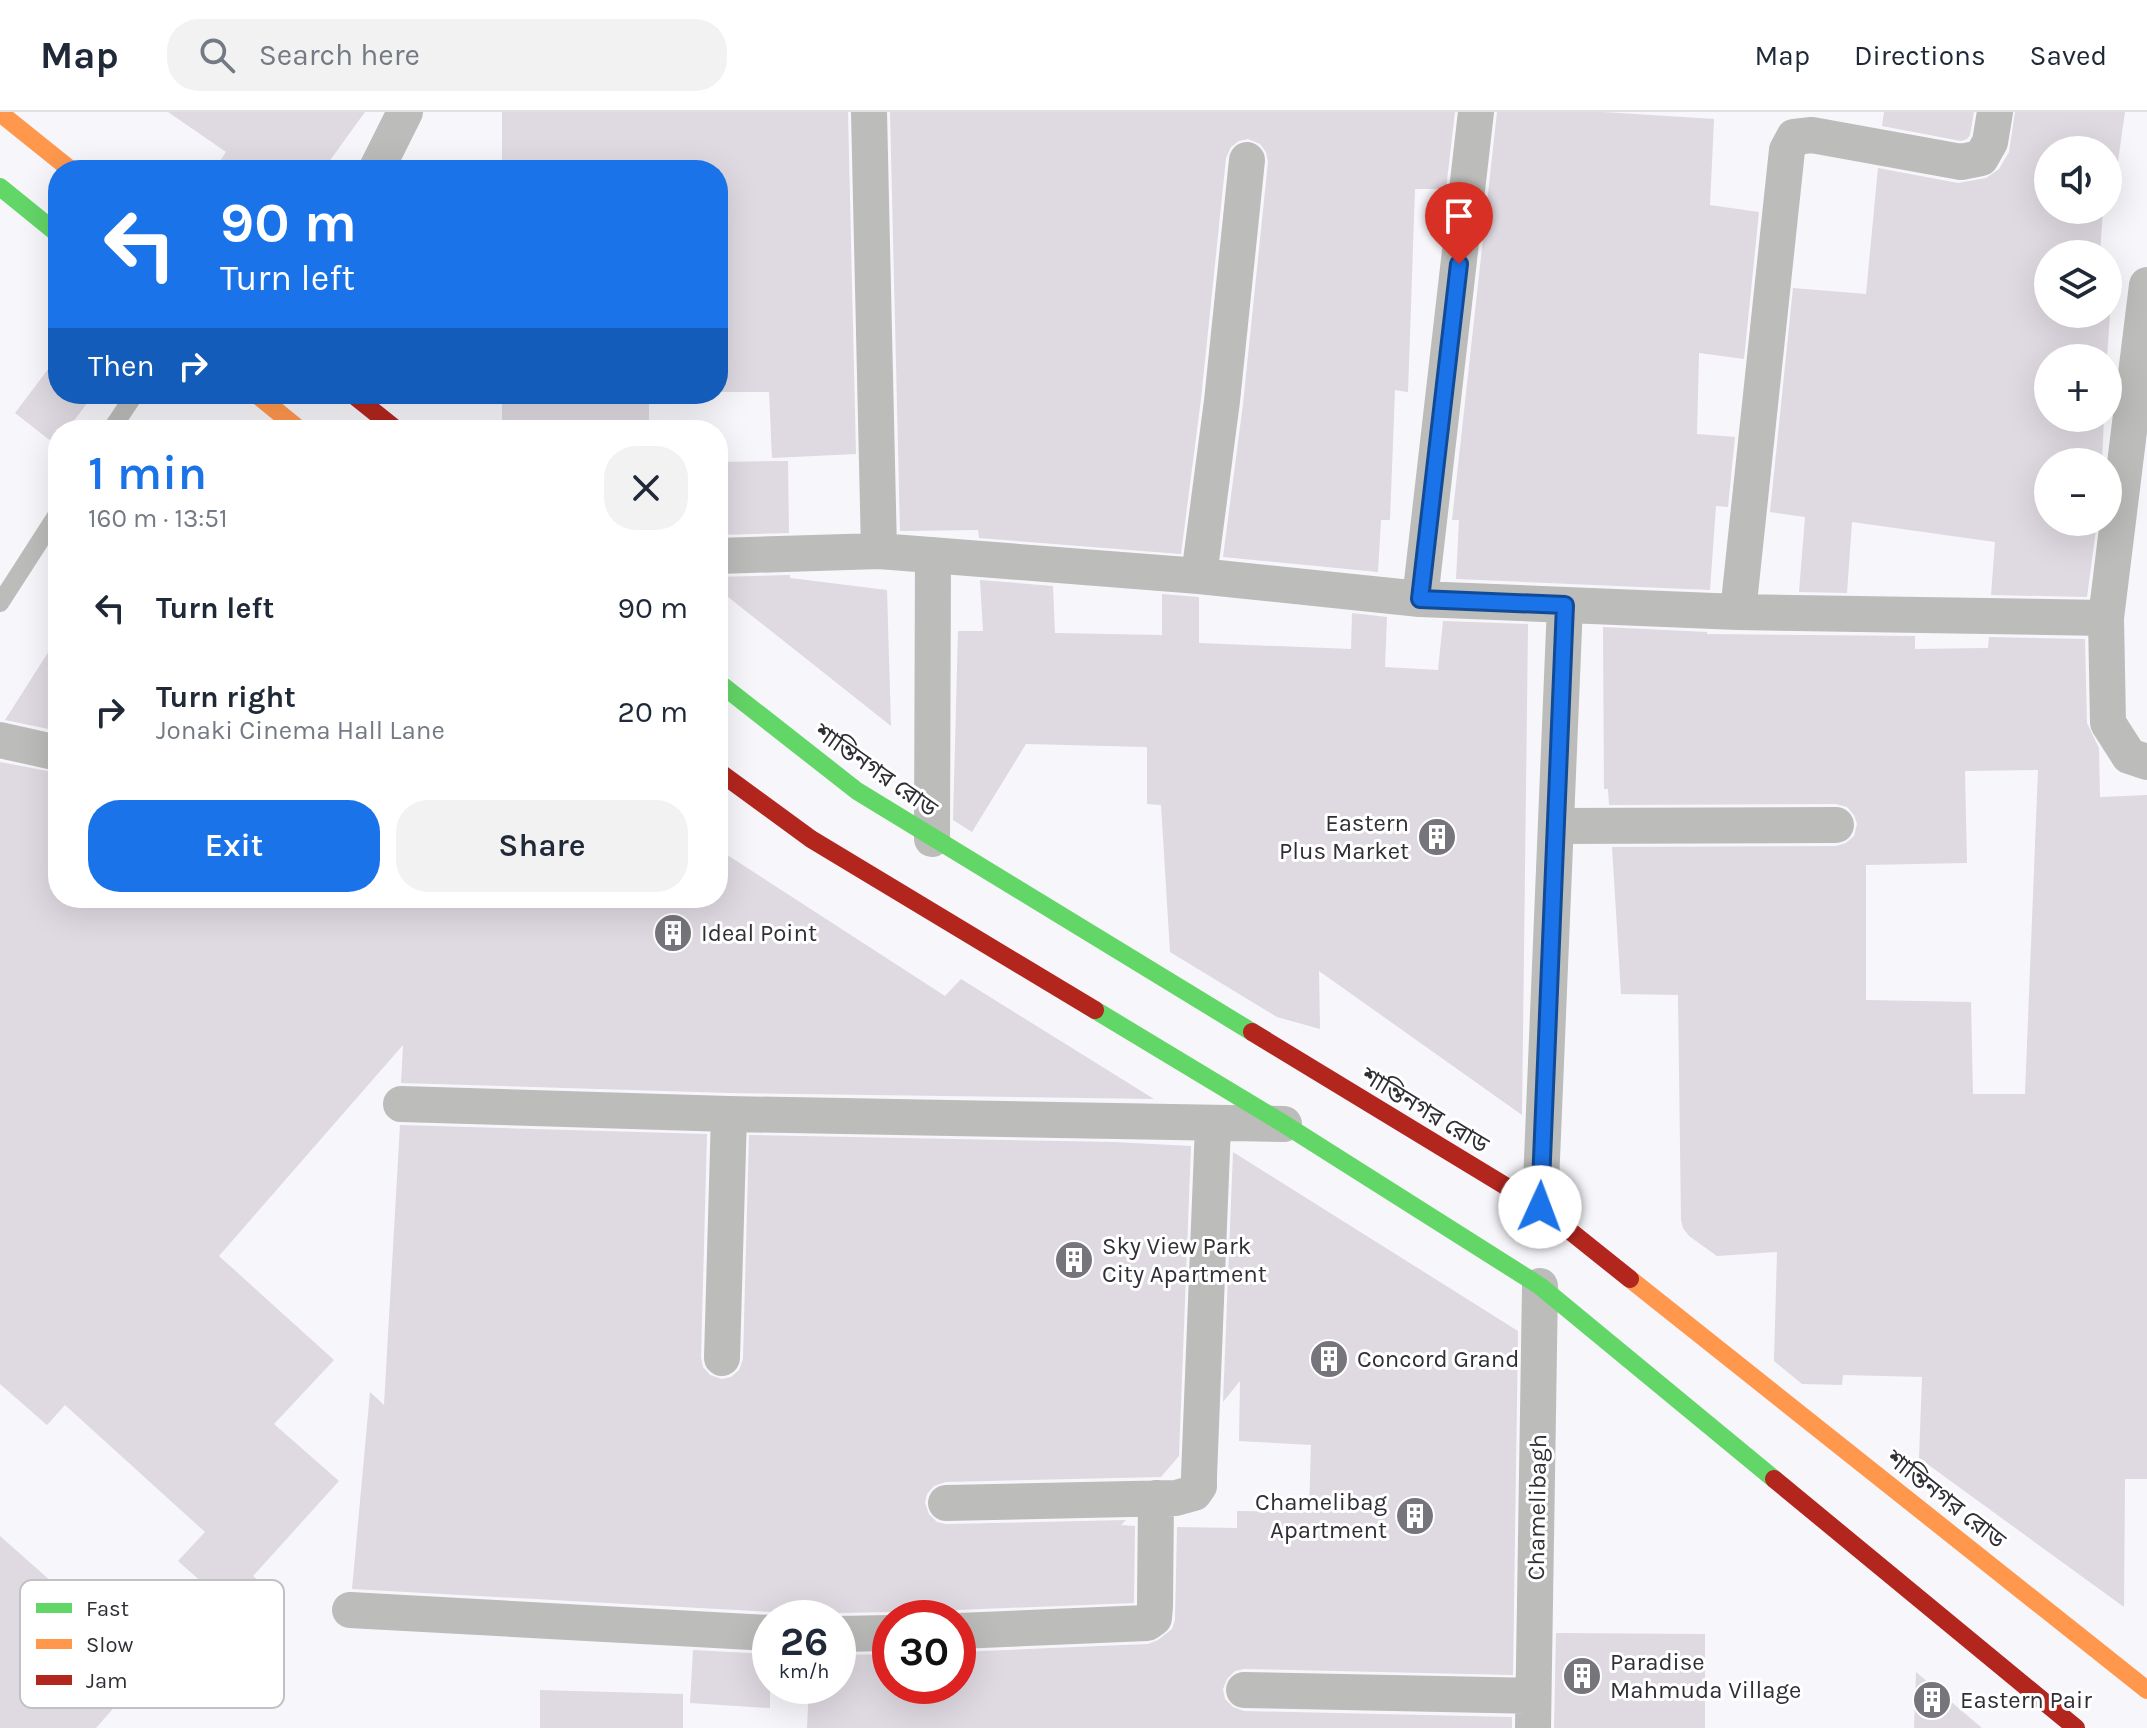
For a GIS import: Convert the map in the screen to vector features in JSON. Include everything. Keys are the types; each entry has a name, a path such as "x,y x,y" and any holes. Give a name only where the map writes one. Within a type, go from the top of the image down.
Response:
{"main road":[{"path":"0,113 59,160"},
{"path":"0,187 48,226"},
{"path":"268,404 288,420"},
{"path":"364,404 384,420"},
{"name":"শান্তিনগর রোড","path":"728,690 857,791 932,839 1540,1207 2147,1690"},
{"path":"728,778 811,839 1284,1124 1540,1286 2076,1728"}],"street":[{"path":"381,160 405,112"},
{"path":"869,112 879,551"},
{"path":"1420,599 1476,112"},
{"path":"1738,612 1787,150 1794,137 1812,135 1961,162 1981,158 1990,142 1995,112"},
{"path":"1199,576 1222,401 1247,160"},
{"path":"2147,285 2106,618 2108,723 2129,756 2147,762"},
{"path":"728,556 879,551 1199,576 1420,599 1738,612 2106,618"},
{"path":"932,839 933,555"},
{"path":"1540,1207 1565,605"},
{"path":"0,740 48,751"},
{"path":"1556,826 1836,825"},
{"path":"401,1104 1213,1125 1284,1124"},
{"path":"722,1358 729,1114"},
{"path":"946,1503 1187,1496 1199,1486 1213,1125"},
{"name":"Chamelibagh","path":"1533,1712 1540,1286"},
{"path":"976,1630 1147,1623 1154,1618 1156,1498"},
{"path":"350,1610 752,1632"},
{"path":"1244,1690 1533,1712"}],"lane":[{"path":"0,603 48,529"}],"building":[{"path":"168,112 365,112 330,160 221,160 226,152"},
{"path":"502,112 848,112 856,454 772,458 769,392 728,392 728,160 502,160"},
{"path":"890,112 1455,112 1446,189 1415,189 1408,392 1395,390 1390,520 1381,520 1378,572 1223,557 1243,404 1268,162 1260,144 1248,139 1231,147 1226,158 1181,554 979,538 978,530 900,531"},
{"path":"1497,112 1603,112 1714,119 1710,205 1759,212 1744,359 1699,353 1697,434 1735,437 1728,507 1716,506 1710,590 1456,579 1459,520 1452,520"},
{"path":"1884,112 1974,112 1970,135 1961,141 1882,126"},
{"path":"2015,112 2125,112 2122,136 2034,136 2034,224 2102,224 2101,240 2034,240 2034,328 2109,328 2108,344 2034,344 2034,432 2103,432 2103,448 2034,448 2034,536 2095,536 2087,597 1991,595 1995,542 1852,522 1847,593 1799,592 1805,517 1770,512 1793,288 1866,294 1878,168 1958,183 1986,178 1999,169 2009,152"},
{"path":"48,369 48,404 86,404 74,420 48,420 48,439 15,413"},
{"path":"502,404 649,404 649,420 502,420"},
{"path":"788,461 789,533 728,535 728,462"},
{"path":"790,575 790,578 887,590 891,726 728,597 728,577"},
{"path":"980,580 1053,586 1055,633 1162,635 1162,594 1199,597 1199,643 1351,649 1352,613 1387,617 1385,667 1438,670 1443,621 1528,624 1522,1115 1319,971 1320,1029 1277,1017 1170,952 1161,805 1147,804 1147,747 1026,744 972,832 953,820 958,631 983,631"},
{"path":"1603,627 1707,634 1915,636 1915,649 1988,648 1989,637 2085,639 2087,723 2099,748 2100,797 2147,795 2147,1479 2125,1479 2124,1607 1919,1458 1922,1377 1843,1375 1842,1385 1802,1384 1774,1361 1777,1252 1717,1256 1683,1228 1678,995 1621,994 1612,847 1836,846 1854,836 1857,824 1854,815 1847,807 1836,804 1609,805 1608,789 1604,789","holes":["2038,770 2025,1094 1973,1094 1971,1002 1866,1000 1866,865 1967,863 1965,771"]},
{"path":"48,653 48,729 5,720"},
{"path":"0,762 48,771 48,908 728,908 728,855 945,996 961,979 1154,1099 730,1093 401,1083 403,1045 219,1256 334,1360 274,1424 339,1481 253,1576 258,1580 199,1580 178,1561 205,1532 65,1405 47,1425 0,1384"},
{"path":"400,1125 707,1134 701,1357 703,1367 710,1375 722,1379 731,1377 739,1370 743,1359 749,1135 1191,1146 1179,1456 1161,1477 946,1482 934,1486 927,1494 925,1503 929,1514 937,1522 946,1524 1126,1520 1121,1525 1135,1526 1134,1603 976,1609 976,1600 872,1600 872,1612 856,1613 856,1600 752,1600 752,1611 352,1589 370,1392 384,1405"},
{"path":"1233,1152 1518,1331 1513,1675 1244,1669 1235,1671 1223,1689 1225,1699 1233,1707 1244,1711 1512,1717 1512,1728 807,1728 808,1704 856,1704 856,1655 872,1654 872,1704 976,1704 976,1651 1148,1644 1158,1640 1172,1629 1175,1620 1177,1527 1237,1528 1237,1511 1309,1512 1311,1445 1239,1441 1240,1381 1223,1402"},
{"path":"0,1536 50,1580 20,1580 20,1708 114,1708 96,1728 0,1728"},
{"path":"1556,1633 1705,1634 1705,1728 1554,1728"},
{"path":"693,1650 752,1653 752,1704 770,1704 770,1708 690,1703"},
{"name":"Eastern Pair","path":"1916,1672 1982,1728 1914,1728"},
{"path":"540,1690 683,1694 683,1728 540,1728"}],"traffic: fast":[{"path":"0,187 48,226"},
{"path":"728,690 857,791 1252,1032"},
{"path":"1095,1010 1284,1124 1540,1286 1774,1479"}],"traffic: slow":[{"path":"0,113 59,160"},
{"path":"268,404 288,420"},
{"path":"1630,1279 2147,1690"}],"traffic: jam":[{"path":"364,404 384,420"},
{"path":"728,778 811,839 1095,1010"},
{"path":"1252,1032 1540,1207 1630,1279"},
{"path":"1774,1479 2076,1728"}],"place":[{"name":"Eastern Plus Market","path":"1437,837"},
{"name":"Ideal Point","path":"673,933"},
{"name":"Sky View Park City Apartment","path":"1074,1260"},
{"name":"Concord Grand","path":"1329,1359"},
{"name":"Chamelibag Apartment","path":"1415,1516"},
{"name":"Paradise Mahmuda Village","path":"1582,1676"},
{"name":"Eastern Pair","path":"1932,1700"}],"route":[{"path":"1459,264 1420,599 1565,605 1540,1207"}]}
